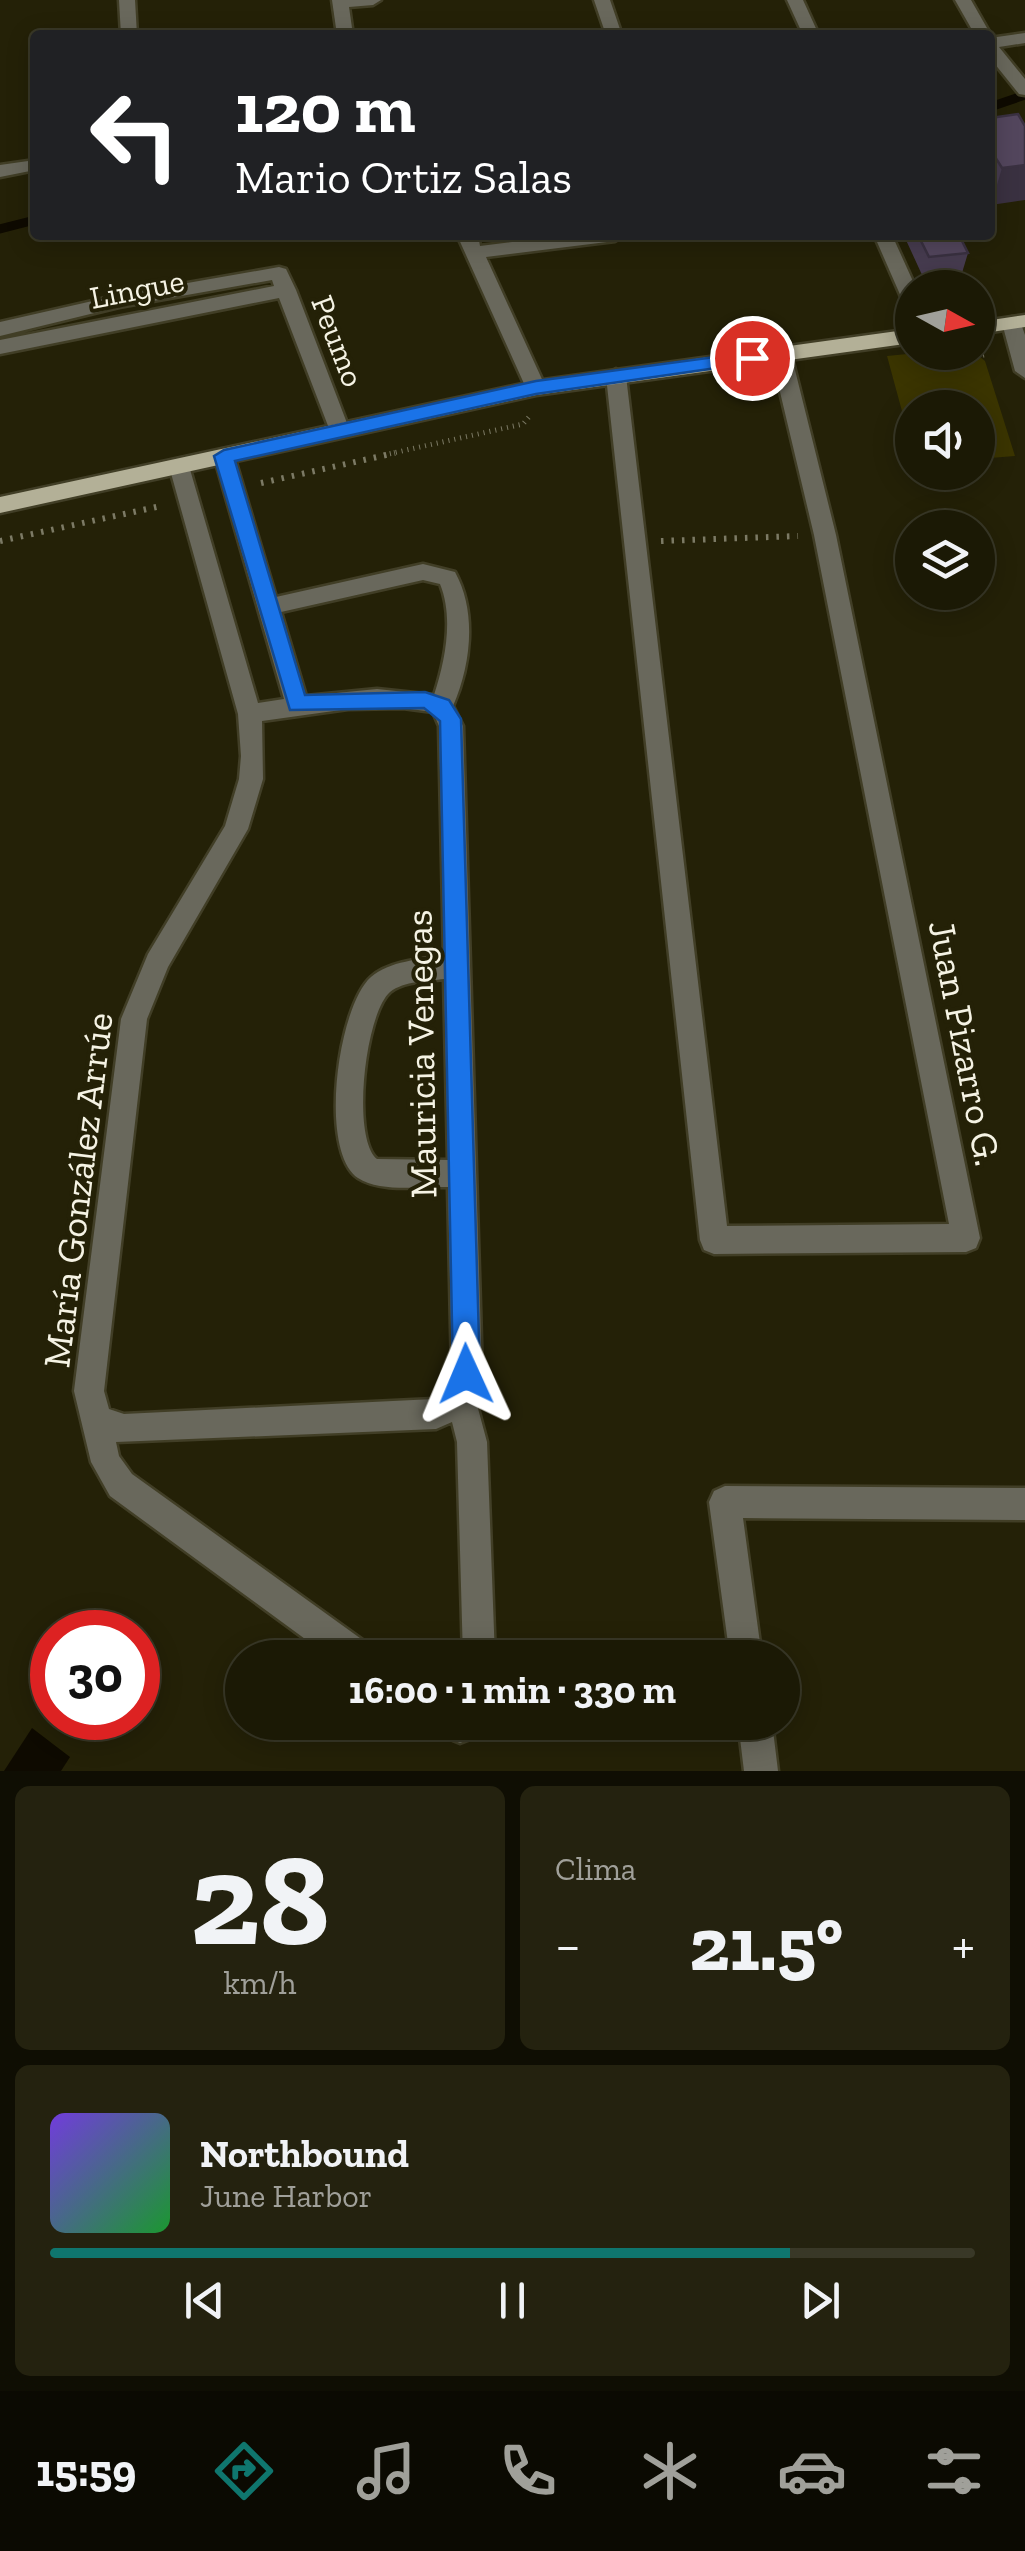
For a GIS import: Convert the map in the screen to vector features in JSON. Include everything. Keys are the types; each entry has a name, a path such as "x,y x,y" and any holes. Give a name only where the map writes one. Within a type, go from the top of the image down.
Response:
{"main road":[{"path":"0,504 340,431 537,398 616,376 895,338"}],"street":[{"path":"127,0 129,30"},
{"path":"344,30 340,1 373,0"},
{"path":"602,0 612,30"},
{"path":"794,0 809,30"},
{"path":"963,0 980,30"},
{"path":"995,44 1025,38"},
{"path":"995,51 1025,90"},
{"path":"0,172 30,166"},
{"path":"885,240 899,270"},
{"path":"469,241 537,398"},
{"name":"Lingue","path":"0,328 120,301 282,282"},
{"name":"Lingue","path":"0,347 282,282"},
{"name":"Peumo","path":"282,282 340,431"},
{"path":"1019,322 1018,350 1025,370"},
{"name":"Juan Pizarro G.","path":"616,376 714,1240 966,1238 824,534 781,354"},
{"path":"224,456 297,704"},
{"name":"María González Arrúe","path":"179,466 250,714 251,780 236,829 156,962 134,1019 90,1406 98,1420 100,1453 121,1485 335,1640"},
{"path":"250,714 297,704 415,700 441,706 454,675 456,597 447,578 424,572 268,608"},
{"name":"Mauricia Venegas","path":"441,706 451,726 466,1374 461,1402 472,1442 478,1640"},
{"path":"457,966 394,977 373,991 353,1066 352,1146 362,1166 373,1172 462,1174"},
{"path":"98,1420 124,1429 417,1416 446,1412 461,1402"},
{"path":"744,1640 725,1502 1025,1504"},
{"path":"758,1740 762,1771"}],"path":[{"path":"995,353 1018,350"},
{"path":"233,490 523,424 537,398"},
{"path":"0,541 189,500"},
{"path":"636,542 824,534"}],"shaded area":[{"path":"895,355 895,370 988,370 994,390 896,390 887,356"},
{"path":"995,393 1015,456 995,458"},
{"path":"30,1731 30,1740 48,1740 70,1757 61,1771 4,1771"}],"building":[{"path":"1018,114 1025,126 1025,165 1002,168 995,157 995,117"},
{"path":"920,240 962,240 968,253 929,257"}],"waterway":[{"path":"995,105 1025,95"},
{"path":"0,229 30,221"}],"route":[{"path":"466,1374 450,719 441,706 425,700 297,704 224,456 536,388 752,358"}]}
